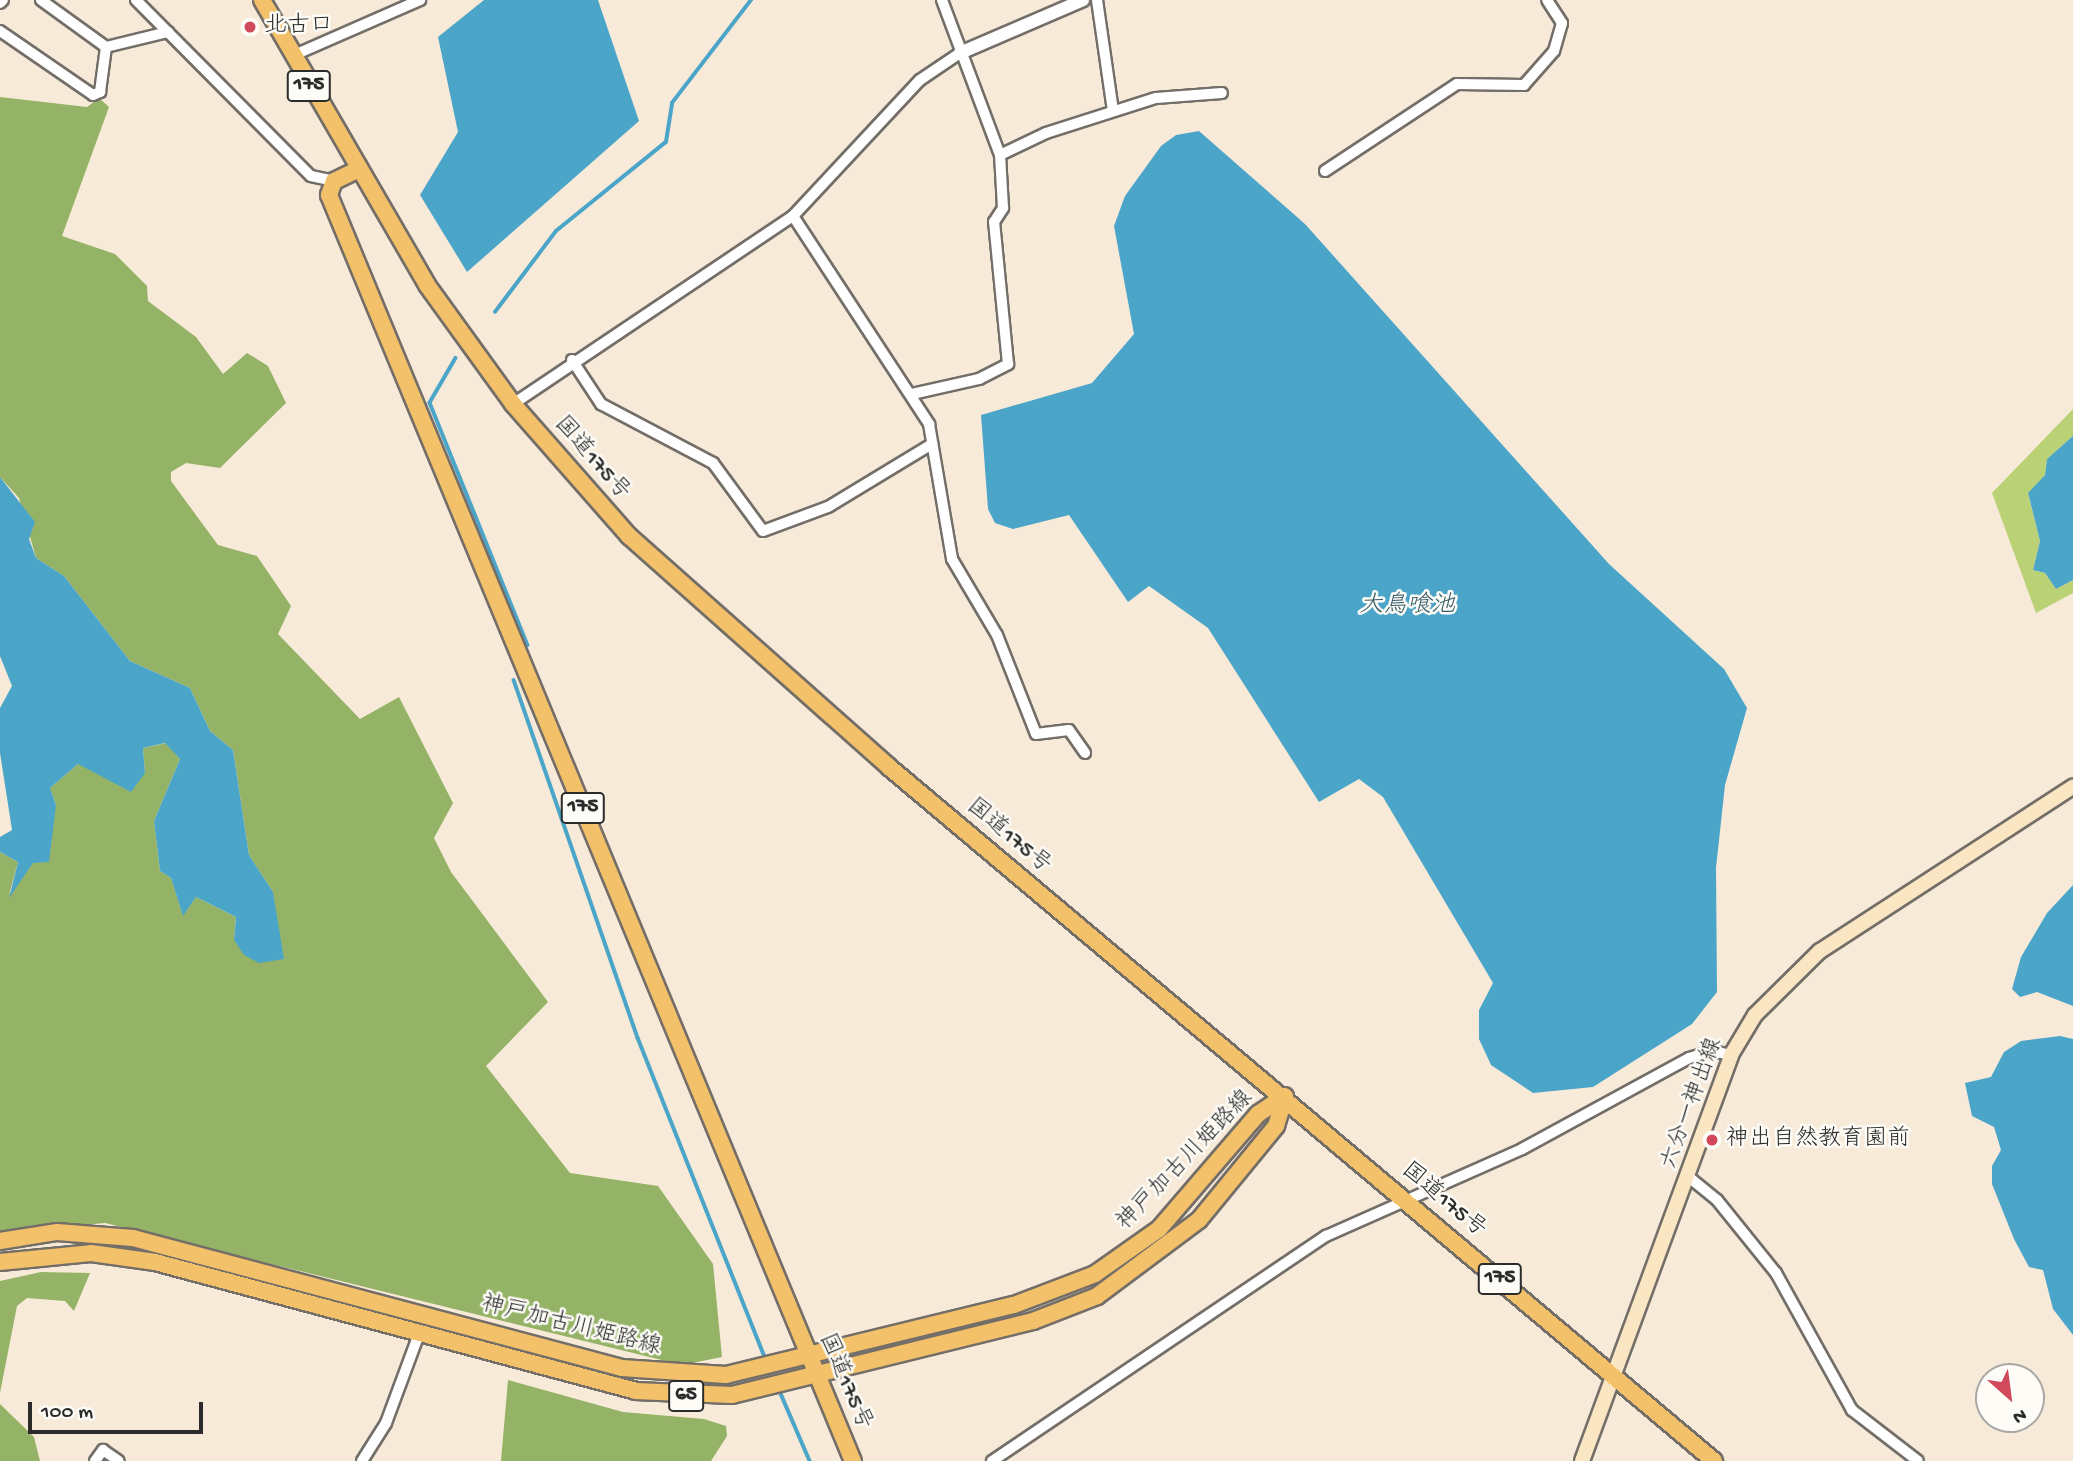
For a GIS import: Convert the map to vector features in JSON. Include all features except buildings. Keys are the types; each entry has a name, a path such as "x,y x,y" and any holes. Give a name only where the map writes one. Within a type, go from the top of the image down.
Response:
{"main road":[{"name":"国道175号","path":"262,0 291,56 427,285 513,404 629,536 689,593 1714,1461"},
{"path":"334,181 359,169"},
{"name":"国道175号","path":"334,181 329,195 853,1461"},
{"name":"六分一神出線","path":"1582,1461 1690,1178 1731,1055 1774,993 1820,951 2073,787"},
{"name":"神戸加古川姫路線","path":"0,1241 57,1232 144,1241 634,1369 726,1375 1014,1306 1095,1274 1159,1229 1258,1114 1285,1097"},
{"name":"神戸加古川姫路線","path":"0,1262 62,1253 132,1258 419,1334 665,1395 732,1395 1033,1321 1132,1276 1199,1220 1276,1126 1285,1097"}],"street":[{"path":"41,0 106,47 168,32"},
{"path":"136,0 311,176 334,181"},
{"path":"291,56 419,0"},
{"path":"912,394 979,379 1008,364 994,222 1003,208 1000,155 942,0"},
{"path":"513,404 572,360 793,216 920,80 960,53 1083,0"},
{"path":"1097,0 1113,111"},
{"path":"1325,172 1457,85 1524,85 1554,51 1562,23 1547,0"},
{"path":"0,31 93,95 100,92 106,47"},
{"path":"1000,155 1113,111 1156,98 1222,93"},
{"path":"793,216 912,394 932,444 952,559 997,635 1035,734 1069,730 1085,753"},
{"path":"572,360 601,404 713,463 762,531 828,508 932,444"},
{"path":"992,1461 1326,1236 1405,1198 1522,1149 1689,1058 1712,1051 1731,1055"},
{"path":"1690,1178 1717,1200 1776,1273 1852,1410 1918,1461"},
{"path":"362,1461 386,1423 419,1334"},
{"path":"95,1461 103,1450 119,1461"}],"green space":[{"path":"0,97 87,107 99,98 109,107 62,236 115,254 147,286 148,301 196,337 223,374 247,353 268,366 286,403 220,468 186,463 171,472 171,481 218,545 257,556 291,606 278,634 360,719 399,697 453,803 434,838 451,872 548,1002 486,1066 570,1173 658,1186 713,1264 722,1357 682,1365 105,1223 0,1232 0,852 18,862 9,895 56,805 50,788 78,764 145,773 143,748 166,743 180,759 154,821 160,871 171,878 183,915 196,897 236,917 234,940 273,892 249,855 233,750 210,731 190,688 130,661 64,576 36,558 19,498 0,477"},
{"path":"2073,409 2073,436 2047,459 2045,475 2028,494 2040,541 2033,570 2045,573 2056,589 2073,580 2073,593 2036,613 1992,493"},
{"path":"41,1272 90,1273 74,1311 65,1301 27,1298 17,1306 0,1393 0,1281"},
{"path":"508,1380 623,1412 704,1419 726,1426 727,1436 711,1461 501,1461"},
{"path":"0,1404 34,1437 40,1461 0,1461"}],"water":[{"path":"484,0 598,0 639,121 467,272 420,195 458,132 438,37"},
{"name":"大鳥喰池","path":"1199,131 1305,224 1609,564 1724,669 1747,708 1725,785 1716,868 1717,992 1692,1024 1593,1087 1533,1093 1491,1065 1479,1039 1479,1010 1493,983 1383,797 1359,779 1319,802 1208,628 1149,586 1128,602 1069,515 1013,529 995,523 988,509 981,415 1092,383 1134,334 1114,226 1125,196 1161,146 1176,135"},
{"path":"2073,436 2073,580 2056,589 2045,573 2033,570 2040,541 2028,493 2045,475 2047,459"},
{"path":"0,477 35,522 29,539 36,558 64,576 130,661 190,688 210,731 233,750 249,855 273,892 284,959 259,963 244,955 234,940 236,917 196,897 183,916 171,878 160,871 154,821 180,759 165,743 143,748 145,773 131,792 78,764 50,788 56,805 49,862 33,863 9,898 18,862 0,852 0,837 12,830 0,753 0,708 12,686 0,656"},
{"path":"2073,885 2073,1006 2037,992 2020,997 2012,989 2021,957 2047,913"},
{"path":"2060,1036 2073,1039 2073,1335 2053,1309 2043,1270 2029,1267 2014,1239 1992,1184 1992,1166 2001,1150 1994,1127 1972,1116 1965,1083 1991,1077 2004,1052 2021,1041"}],"waterway":[{"path":"495,312 556,231 666,142 672,103 751,0"},
{"path":"456,358 430,403 528,645"},
{"path":"514,680 638,1038 766,1359"},
{"path":"779,1389 810,1461"}],"place":[{"name":"北古口","path":"250,27"},
{"name":"神出自然教育園前","path":"1712,1140"}]}
